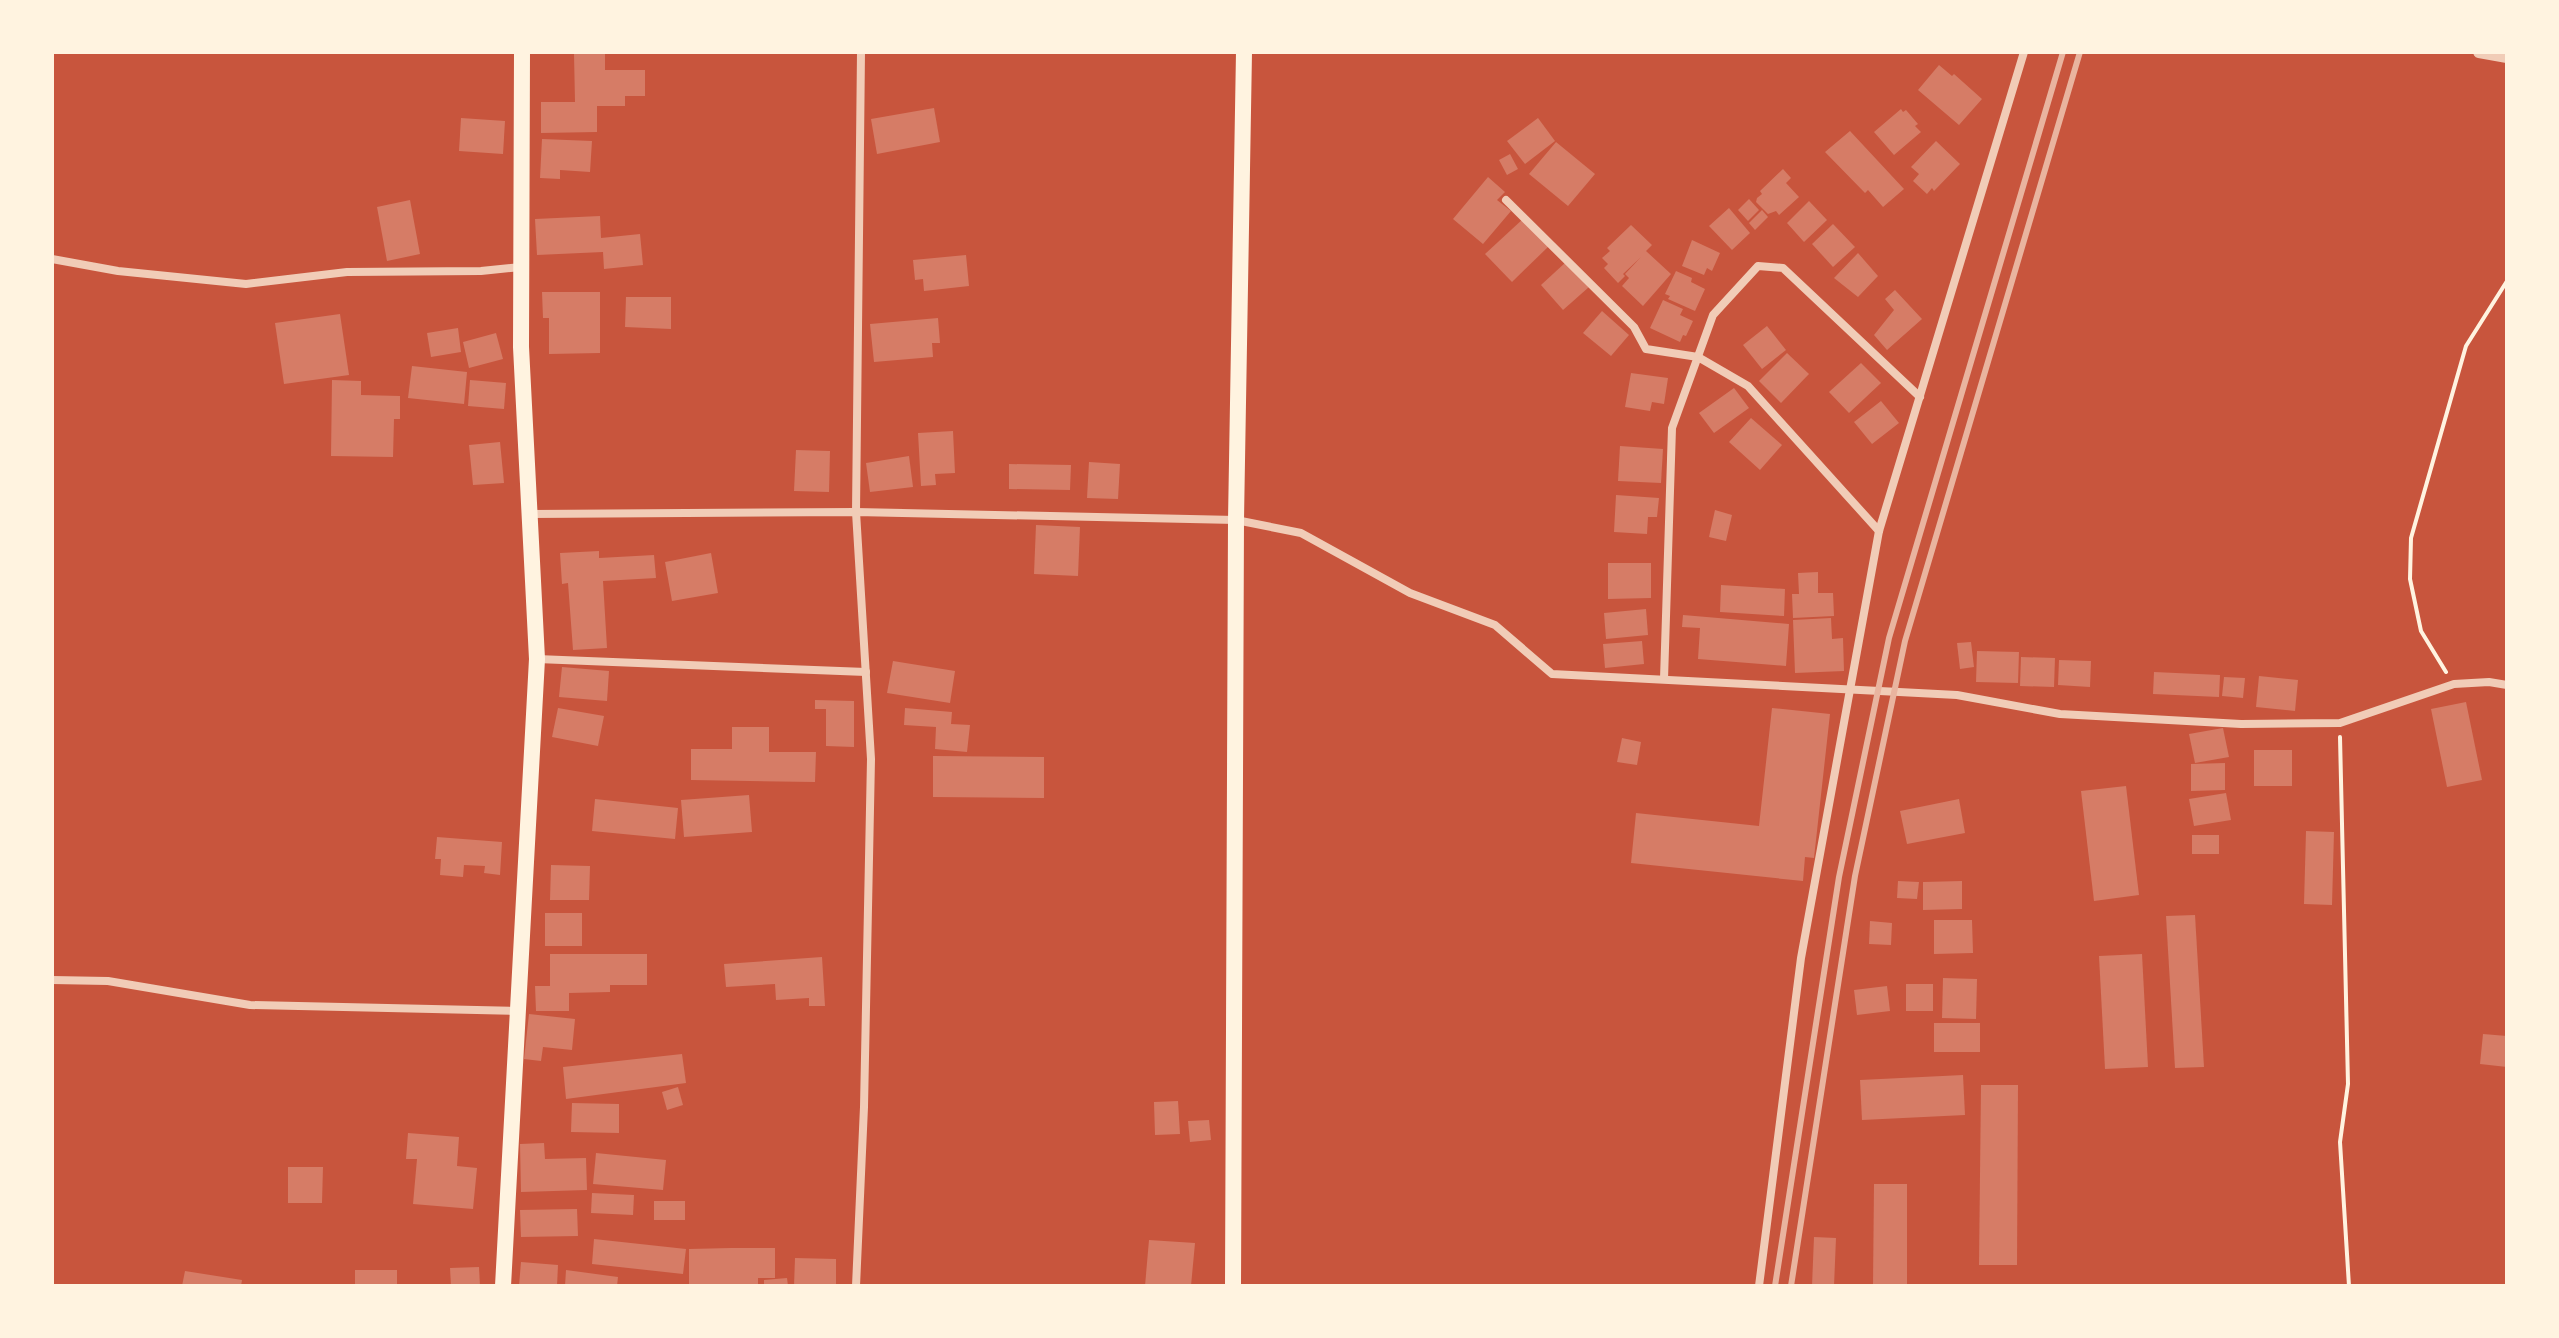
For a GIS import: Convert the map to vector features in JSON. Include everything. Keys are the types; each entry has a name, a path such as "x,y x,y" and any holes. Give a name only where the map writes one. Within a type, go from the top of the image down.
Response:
{"main road":[{"path":"503,1286 537,659 521,347 522,52"},
{"path":"1233,1286 1236,520 1244,52"}],"street":[{"path":"856,1286 864,1107 870,775 856,512 861,52"},
{"path":"1759,1286 1801,958 1879,531 2024,52"},
{"path":"2479,52 2507,57"},
{"path":"1506,200 1634,327 1646,349 1698,357 1748,386 1879,531"},
{"path":"52,259 118,271 246,284 347,272 481,271 521,267"},
{"path":"1664,679 1672,428 1713,315 1758,266 1783,268 1920,397"},
{"path":"529,514 856,512 1236,520 1301,533 1410,593 1495,625 1552,674 1957,695 2060,714 2241,724 2340,723 2454,684 2489,682 2507,685"},
{"path":"537,659 866,672"},
{"path":"52,980 108,981 250,1005 518,1011"}],"path":[{"path":"2454,684 2433,655 2421,631 2410,579 2411,538 2466,346 2507,281"},
{"path":"2340,723 2348,1084 2340,1142 2349,1286"}],"building":[{"path":"605,53 605,70 645,70 645,96 625,96 625,106 597,106 597,132 541,133 541,102 575,102 574,54"},
{"path":"1939,65 1982,99 1959,125 1918,90"},
{"path":"934,108 940,142 877,154 871,119"},
{"path":"1901,109 1903,112 1906,110 1921,132 1894,155 1874,132"},
{"path":"461,118 505,121 503,154 459,151"},
{"path":"1538,118 1555,141 1525,164 1507,141"},
{"path":"1850,131 1904,189 1883,207 1825,152"},
{"path":"542,139 592,141 590,172 560,170 560,179 540,178"},
{"path":"1936,141 1960,164 1934,191 1932,188 1927,194 1913,181 1919,174 1911,167"},
{"path":"1556,142 1595,174 1568,206 1529,174"},
{"path":"1510,154 1518,169 1507,175 1499,160"},
{"path":"1783,169 1791,178 1786,183 1799,197 1779,215 1776,211 1768,214 1756,202 1757,198 1762,194 1760,191"},
{"path":"1488,177 1505,192 1497,200 1511,211 1483,244 1453,219"},
{"path":"1749,199 1759,210 1748,221 1738,210"},
{"path":"410,200 420,254 387,261 377,207"},
{"path":"1809,201 1827,220 1804,242 1787,223"},
{"path":"1729,208 1750,233 1732,250 1709,226"},
{"path":"1762,210 1768,217 1755,230 1749,223"},
{"path":"600,216 601,238 640,234 643,265 604,269 603,252 537,255 535,219"},
{"path":"1524,218 1550,245 1512,282 1485,254"},
{"path":"1833,224 1855,247 1833,267 1812,244"},
{"path":"1631,225 1652,245 1646,251 1671,274 1643,306 1622,286 1629,278 1625,274 1641,257 1623,274 1625,276 1618,283 1604,268 1608,264 1602,258 1610,251 1607,248"},
{"path":"1692,240 1720,253 1712,271 1707,268 1704,275 1682,266"},
{"path":"1858,253 1878,276 1858,297 1834,278"},
{"path":"966,255 969,286 924,291 923,279 915,280 913,260"},
{"path":"1566,262 1589,287 1563,310 1541,285"},
{"path":"1676,271 1692,278 1691,282 1705,289 1695,311 1668,299 1670,296 1665,294"},
{"path":"1895,290 1922,319 1887,350 1874,335 1894,310 1885,299"},
{"path":"542,292 600,292 600,353 549,354 549,318 543,318"},
{"path":"626,297 671,297 671,329 625,327"},
{"path":"1663,300 1683,309 1680,315 1693,321 1680,342 1650,328"},
{"path":"1602,311 1629,335 1611,356 1583,333"},
{"path":"340,314 349,375 284,384 275,323"},
{"path":"938,318 940,343 932,343 933,357 874,362 870,324"},
{"path":"1767,326 1786,350 1762,369 1743,345"},
{"path":"458,328 461,352 431,357 427,333"},
{"path":"496,333 503,359 469,368 463,342"},
{"path":"1787,353 1809,374 1781,403 1759,381"},
{"path":"1861,363 1881,383 1849,413 1829,392"},
{"path":"412,366 467,372 464,404 408,398"},
{"path":"1631,373 1668,378 1664,404 1652,402 1650,411 1625,407"},
{"path":"332,380 361,381 361,395 400,396 400,419 394,419 393,457 331,456"},
{"path":"470,380 506,383 504,409 468,406"},
{"path":"1734,388 1749,408 1714,433 1699,413"},
{"path":"1881,401 1899,423 1872,444 1854,422"},
{"path":"1751,418 1782,445 1760,470 1729,442"},
{"path":"953,431 955,473 935,474 936,485 921,486 918,433"},
{"path":"500,442 504,483 473,485 469,445"},
{"path":"1620,446 1663,449 1661,483 1618,481"},
{"path":"796,450 830,451 829,492 794,491"},
{"path":"909,456 913,487 870,492 866,463"},
{"path":"1089,462 1120,464 1118,499 1087,498"},
{"path":"1009,464 1071,465 1070,490 1009,489"},
{"path":"1616,495 1659,498 1657,517 1648,517 1647,534 1614,532"},
{"path":"1715,510 1732,515 1726,541 1709,537"},
{"path":"1036,525 1080,527 1078,576 1034,574"},
{"path":"599,551 599,558 654,555 656,578 603,581 607,648 573,650 568,583 562,584 560,553"},
{"path":"711,553 718,593 672,601 665,562"},
{"path":"1608,563 1651,563 1651,598 1608,599"},
{"path":"1818,572 1818,593 1833,593 1834,616 1793,618 1792,594 1799,594 1798,573"},
{"path":"1721,585 1785,589 1784,616 1720,612"},
{"path":"1646,609 1648,635 1606,639 1604,613"},
{"path":"1683,615 1789,624 1786,666 1698,659 1700,628 1682,627"},
{"path":"1831,618 1832,639 1843,638 1844,671 1795,673 1793,620"},
{"path":"1642,641 1644,664 1605,668 1603,644"},
{"path":"1971,642 1974,667 1960,669 1957,643"},
{"path":"1977,651 2019,652 2018,683 1976,682"},
{"path":"2021,657 2055,658 2054,687 2020,686"},
{"path":"2059,660 2091,661 2090,687 2058,685"},
{"path":"893,661 955,671 950,703 887,693"},
{"path":"562,667 609,671 607,701 559,697"},
{"path":"2154,672 2220,675 2219,697 2153,694"},
{"path":"2259,676 2298,680 2295,711 2256,707"},
{"path":"2224,677 2245,678 2243,698 2222,696"},
{"path":"815,700 854,701 854,747 826,746 826,709 815,709"},
{"path":"2466,702 2482,780 2447,787 2431,709"},
{"path":"558,708 604,716 598,746 552,737"},
{"path":"905,708 952,712 951,724 970,725 967,752 935,749 936,727 904,725"},
{"path":"1772,708 1830,714 1814,858 1805,857 1803,881 1631,863 1636,813 1759,826"},
{"path":"732,727 769,727 769,752 816,752 815,782 691,780 691,749 732,749"},
{"path":"2223,728 2229,757 2195,763 2189,734"},
{"path":"1622,738 1641,742 1637,765 1617,762"},
{"path":"2254,750 2292,750 2292,786 2254,786"},
{"path":"933,756 1044,757 1044,798 933,797"},
{"path":"2225,763 2225,790 2191,791 2191,764"},
{"path":"2126,786 2139,895 2094,901 2081,791"},
{"path":"2226,793 2231,820 2194,826 2189,799"},
{"path":"749,795 752,832 684,837 681,800"},
{"path":"595,799 678,808 675,839 592,831"},
{"path":"1959,799 1965,833 1907,844 1900,811"},
{"path":"2306,831 2334,832 2332,905 2304,904"},
{"path":"2192,835 2219,835 2219,854 2192,854"},
{"path":"437,837 502,842 500,875 484,873 485,866 464,865 463,877 440,875 441,859 435,859"},
{"path":"551,865 590,866 589,900 550,900"},
{"path":"1898,881 1919,882 1917,899 1897,898"},
{"path":"1962,881 1962,909 1923,910 1923,882"},
{"path":"545,913 582,913 582,946 545,946"},
{"path":"2195,915 2204,1067 2175,1068 2166,916"},
{"path":"1934,920 1972,920 1973,953 1934,954"},
{"path":"1870,921 1892,923 1891,945 1869,944"},
{"path":"550,954 647,954 647,985 610,985 610,992 569,993 569,1011 536,1011 535,986 550,986"},
{"path":"2142,954 2148,1067 2105,1069 2099,956"},
{"path":"822,957 825,1006 809,1006 809,998 776,1000 775,984 726,987 724,964"},
{"path":"1943,978 1977,979 1976,1019 1942,1018"},
{"path":"1906,984 1933,984 1933,1011 1906,1011"},
{"path":"1887,986 1890,1011 1857,1015 1854,990"},
{"path":"529,1014 575,1019 572,1050 543,1047 541,1061 524,1059"},
{"path":"1934,1023 1980,1023 1980,1052 1934,1052"},
{"path":"2483,1034 2507,1036 2507,1067 2480,1064"},
{"path":"682,1054 686,1083 566,1099 563,1067"},
{"path":"1963,1075 1965,1115 1862,1120 1860,1080"},
{"path":"1981,1085 2018,1085 2017,1265 1979,1265"},
{"path":"678,1087 683,1105 667,1110 662,1092"},
{"path":"1178,1101 1180,1134 1155,1135 1154,1102"},
{"path":"572,1103 619,1104 619,1133 571,1132"},
{"path":"1209,1120 1211,1140 1190,1142 1188,1121"},
{"path":"408,1133 459,1137 457,1166 477,1168 473,1209 413,1204 417,1159 406,1159"},
{"path":"544,1143 545,1159 586,1158 587,1190 521,1192 520,1144"},
{"path":"596,1153 666,1160 663,1190 593,1184"},
{"path":"288,1167 323,1167 322,1203 288,1203"},
{"path":"1874,1184 1907,1184 1907,1286 1873,1286"},
{"path":"592,1193 634,1195 633,1215 591,1213"},
{"path":"654,1201 685,1201 685,1220 654,1220"},
{"path":"577,1209 578,1236 521,1237 520,1210"},
{"path":"1814,1237 1836,1238 1834,1286 1812,1286"},
{"path":"594,1239 686,1249 683,1274 592,1264"},
{"path":"1149,1240 1195,1243 1191,1286 1145,1286"},
{"path":"775,1248 775,1278 758,1278 758,1286 689,1286 689,1249"},
{"path":"795,1258 836,1259 836,1286 794,1286"},
{"path":"521,1262 558,1265 557,1286 519,1286"},
{"path":"479,1267 480,1286 451,1286 450,1268"},
{"path":"355,1270 397,1270 397,1286 355,1286"},
{"path":"566,1270 618,1277 617,1286 565,1286"},
{"path":"185,1271 242,1280 241,1286 182,1286"},
{"path":"787,1278 788,1286 764,1286 764,1280"}],"railway":[{"path":"1775,1286 1839,877 1889,638 2063,52"},
{"path":"1791,1286 1855,876 1905,641 2080,52"}]}
